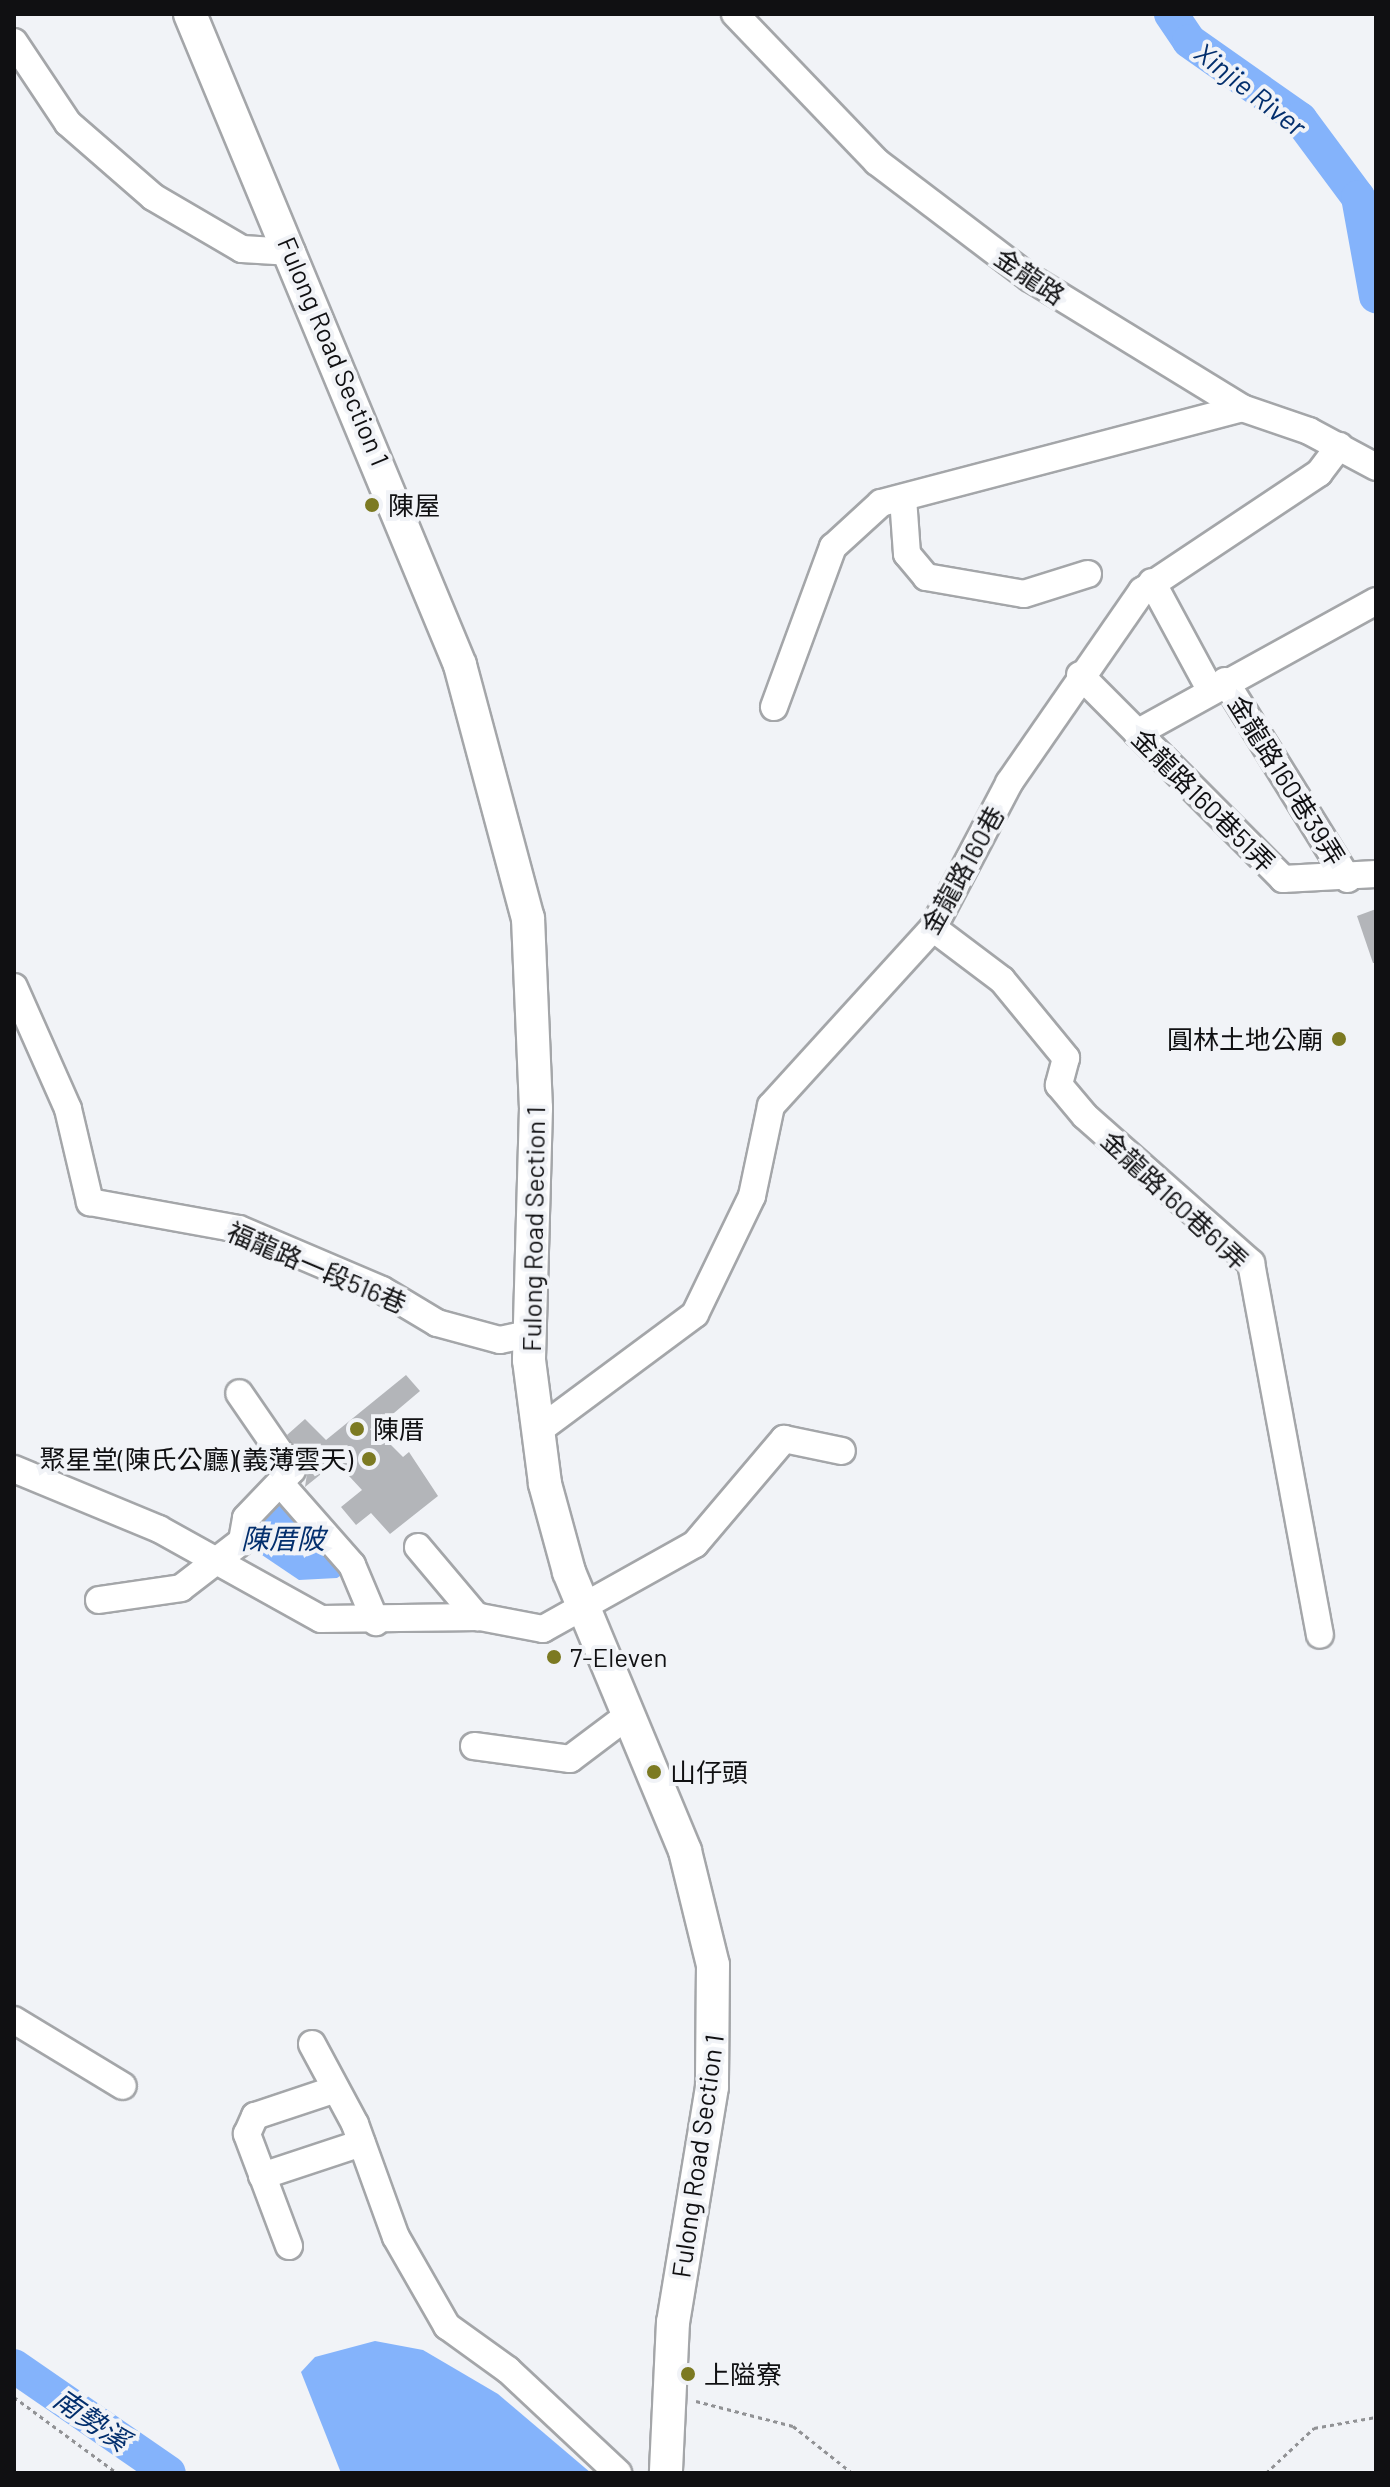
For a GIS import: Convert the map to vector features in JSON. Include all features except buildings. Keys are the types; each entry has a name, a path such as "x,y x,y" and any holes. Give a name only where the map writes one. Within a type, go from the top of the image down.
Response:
{"main road":[{"name":"Fulong Road Section 1","path":"190,14 292,252 460,665 513,848 534,1005 529,1334 545,1484 585,1608 685,1851 713,1965 712,2087 665,2395 666,2473"}],"street":[{"name":"金龍路","path":"735,14 825,113 953,223 1242,408 1339,446 1376,467"},
{"path":"14,42 68,123 153,197 242,249 292,252"},
{"path":"774,707 833,547 881,503 1242,408"},
{"name":"金龍路160巷","path":"539,1430 695,1314 752,1196 771,1106 933,928 1009,783 1080,675 1152,582 1319,473 1339,446"},
{"path":"903,498 907,554 926,577 1024,594 1088,574"},
{"name":"金龍路160巷39弄","path":"1152,582 1348,879"},
{"path":"1137,733 1376,601"},
{"name":"金龍路160巷51弄","path":"1080,675 1283,879 1348,879 1376,874"},
{"name":"金龍路160巷61弄","path":"933,928 1002,980 1066,1058 1059,1085 1085,1116 1251,1263 1320,1635"},
{"name":"福龍路一段516巷","path":"14,987 68,1109 90,1202 239,1229 382,1290 437,1323 500,1340 529,1334"},
{"path":"99,1600 181,1588 242,1541 246,1518 292,1470 239,1393"},
{"path":"14,1469 219,1560 321,1619 376,1622 477,1617 543,1629 695,1544 784,1439 842,1451"},
{"path":"280,1483 352,1565 376,1622"},
{"path":"418,1547 477,1617"},
{"path":"474,1746 570,1759 630,1714"},
{"path":"14,2020 123,2086"},
{"path":"312,2044 362,2143 396,2237 447,2326 508,2370 618,2473"},
{"path":"289,2246 247,2134 255,2116 336,2089"},
{"path":"262,2176 362,2143"}],"path":[{"path":"665,2395 793,2426 852,2473"},
{"path":"14,2397 117,2473"},
{"path":"1266,2473 1314,2428 1376,2417"}],"water":[{"name":"陳厝陂","path":"274,1494 343,1574 337,1578 299,1580 256,1551 251,1531"},
{"path":"375,2341 423,2350 498,2394 591,2473 341,2473 301,2372 315,2357"}],"waterway":[{"name":"Xinjie River","path":"1171,14 1189,41 1300,119 1358,197 1376,296"},
{"name":"南勢溪","path":"14,2366 169,2473"}],"place":[{"name":"陳屋","path":"372,505"},
{"name":"圓林土地公廟","path":"1339,1039"},
{"name":"陳厝","path":"357,1429"},
{"name":"聚星堂(陳氏公廳)(義薄雲天)","path":"369,1459"},
{"name":"7-Eleven","path":"554,1657"},
{"name":"山仔頭","path":"654,1772"},
{"name":"上隘寮","path":"688,2374"}]}
